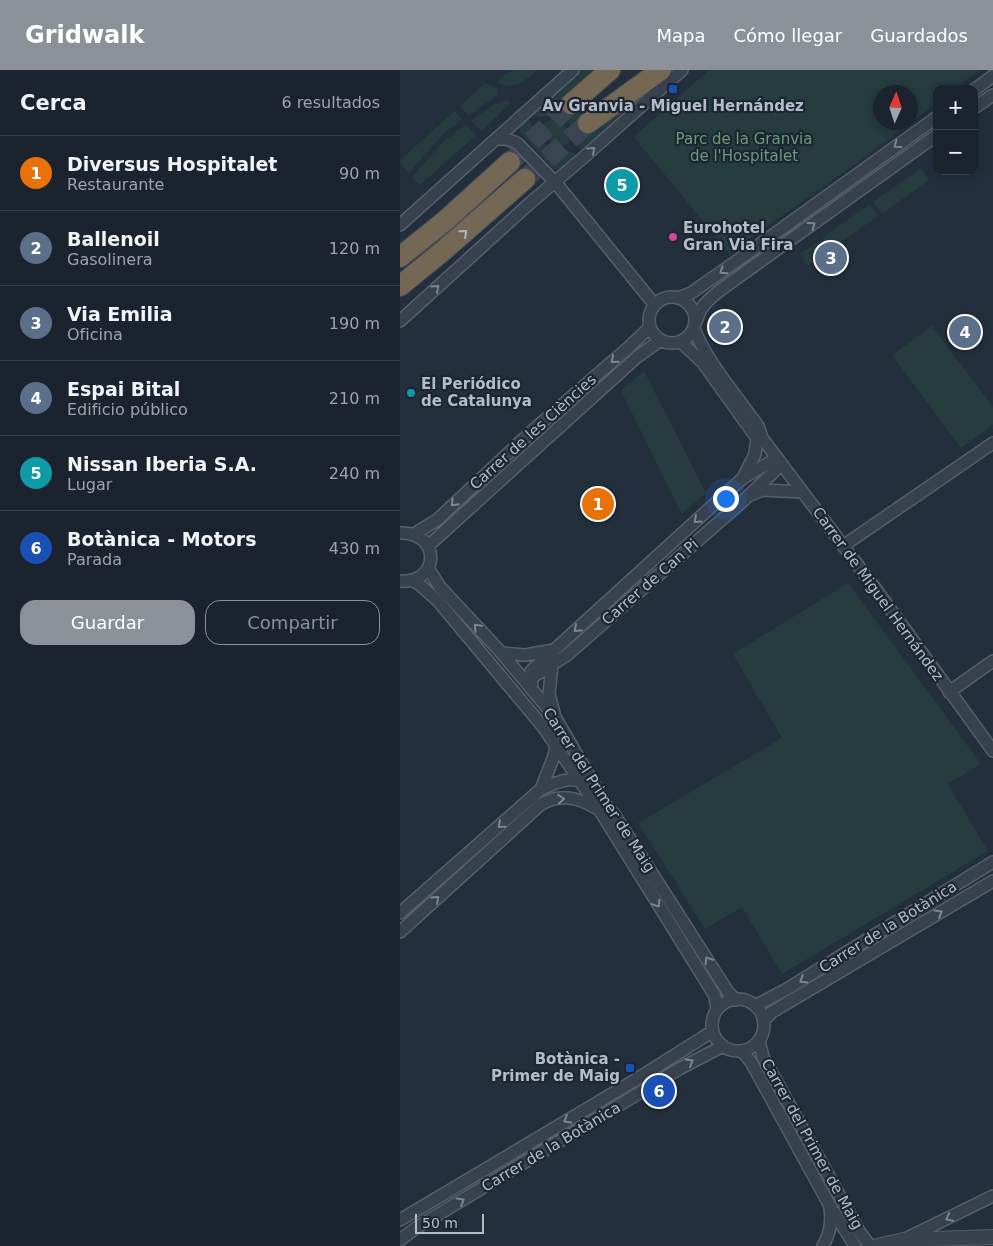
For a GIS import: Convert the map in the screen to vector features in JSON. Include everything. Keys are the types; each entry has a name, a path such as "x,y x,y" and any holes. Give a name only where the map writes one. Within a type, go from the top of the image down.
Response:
{"highway":[{"path":"601,70 588,82 571,104 610,70"},
{"path":"646,70 588,123 661,70"},
{"path":"400,257 446,220 510,162"},
{"path":"400,286 526,179"}],"street":[{"path":"400,225 573,70"},
{"path":"400,321 682,70"},
{"path":"978,87 993,76"},
{"path":"978,105 993,95"},
{"path":"933,120 691,293 678,298 665,298 654,304 651,308 650,327 656,336 661,340 681,342 689,337 700,310 712,297 933,138"},
{"path":"515,122 514,131 517,143"},
{"path":"497,139 506,139 517,143 555,182 654,304"},
{"path":"678,298 688,303 694,312 695,325"},
{"name":"Carrer de Miguel Hernández","path":"695,325 698,338 710,358 758,426 759,438"},
{"name":"Carrer de les Ciències","path":"414,534 437,520 533,430 650,327"},
{"name":"Carrer de les Ciències","path":"428,546 637,357 661,340"},
{"name":"Carrer de Miguel Hernández","path":"681,342 703,363 802,492 993,752"},
{"name":"Carrer de Can Pi","path":"743,478 759,438"},
{"path":"843,546 993,443"},
{"name":"Carrer de Can Pi","path":"527,680 530,671 743,478 779,462"},
{"name":"Carrer de Can Pi","path":"527,680 567,655 746,496 779,462"},
{"name":"Carrer de Can Pi","path":"746,496 763,490 802,492"},
{"path":"400,533 414,534 422,539 428,546 431,559 428,568 420,577 413,581 400,581"},
{"name":"Carrer del Primer de Maig","path":"428,568 440,587 527,680 555,717 603,809 699,973 715,996 718,1010"},
{"name":"Carrer del Primer de Maig","path":"413,581 420,584 438,601 540,723 579,780 603,809 614,814 724,985 736,1000"},
{"path":"501,653 525,655 554,650"},
{"path":"486,660 500,662 509,671 527,680 542,710 540,723"},
{"path":"949,692 993,661"},
{"path":"552,665 549,694 555,717"},
{"path":"541,790 554,756 556,744"},
{"path":"400,913 541,790 559,782 579,780"},
{"path":"400,932 545,802 567,798 578,799 603,809"},
{"name":"Carrer de la Botànica","path":"755,1006 787,990 993,862"},
{"name":"Carrer de la Botànica","path":"764,1020 772,1012 993,881"},
{"path":"736,1000 744,1000 755,1006 761,1012 764,1020 764,1030 759,1040 752,1047 742,1051 732,1050 723,1046 716,1038 713,1030 718,1010 727,1002 736,1000"},
{"name":"Carrer de la Botànica","path":"400,1220 637,1079 713,1030"},
{"name":"Carrer del Primer de Maig","path":"759,1040 763,1057 859,1231 870,1246"},
{"name":"Carrer de la Botànica","path":"402,1241 679,1069 723,1046"},
{"name":"Carrer del Primer de Maig","path":"742,1051 751,1062 854,1246"},
{"path":"904,1240 993,1196"},
{"name":"Carrer del Primer de Maig","path":"823,1246 831,1228 830,1206"},
{"path":"877,1246 904,1240 993,1237"}],"green space":[{"path":"513,70 538,70 524,81 514,85 509,86 498,82 500,77"},
{"path":"581,70 593,70 564,96 596,132 651,83 667,74 582,150 565,118 551,115 539,117 532,114"},
{"name":"Parc de la Granvia de l'Hospitalet","path":"709,70 980,70 959,85 933,85 933,106 918,117 918,85 873,85 873,130 901,130 729,253 634,137"},
{"path":"485,83 497,88 498,95 468,116 460,106"},
{"path":"507,100 511,103 481,131 471,120 495,104"},
{"path":"455,111 462,120 444,133 409,173 400,163 400,160"},
{"path":"528,118 545,144 554,149 577,155 563,167 553,169 520,132 520,125"},
{"path":"552,119 566,127 570,135 568,144 563,145 549,141 543,134 541,125"},
{"path":"466,124 476,135 420,185 412,177 443,142"},
{"path":"921,168 929,180 882,214 873,202"},
{"path":"870,204 878,216 830,250 822,238"},
{"path":"818,241 827,253 808,266 800,254"},
{"path":"932,326 993,407 993,425 961,448 892,355"},
{"path":"630,352 633,356 445,524 442,521"},
{"path":"644,371 706,493 682,514 621,391"},
{"path":"848,583 981,764 948,784 988,851 782,974 742,907 705,929 638,823 782,738 733,654"},
{"path":"690,1051 693,1055 419,1222 416,1217"}],"tunnel":[{"path":"510,162 571,104"},
{"path":"525,179 588,123"}],"place":[{"name":"Av Granvia - Miguel Hernández","path":"673,89"},
{"name":"Nissan Iberia S.A.","path":"622,185"},
{"name":"Eurohotel Gran Via Fira","path":"673,237"},
{"name":"Via Emilia","path":"831,258"},
{"name":"Ballenoil","path":"725,327"},
{"name":"Espai Bital","path":"965,332"},
{"name":"El Periódico de Catalunya","path":"411,393"},
{"name":"Diversus Hospitalet","path":"598,504"},
{"name":"Botànica - Primer de Maig","path":"630,1068"},
{"name":"Botànica - Motors","path":"659,1091"}]}
